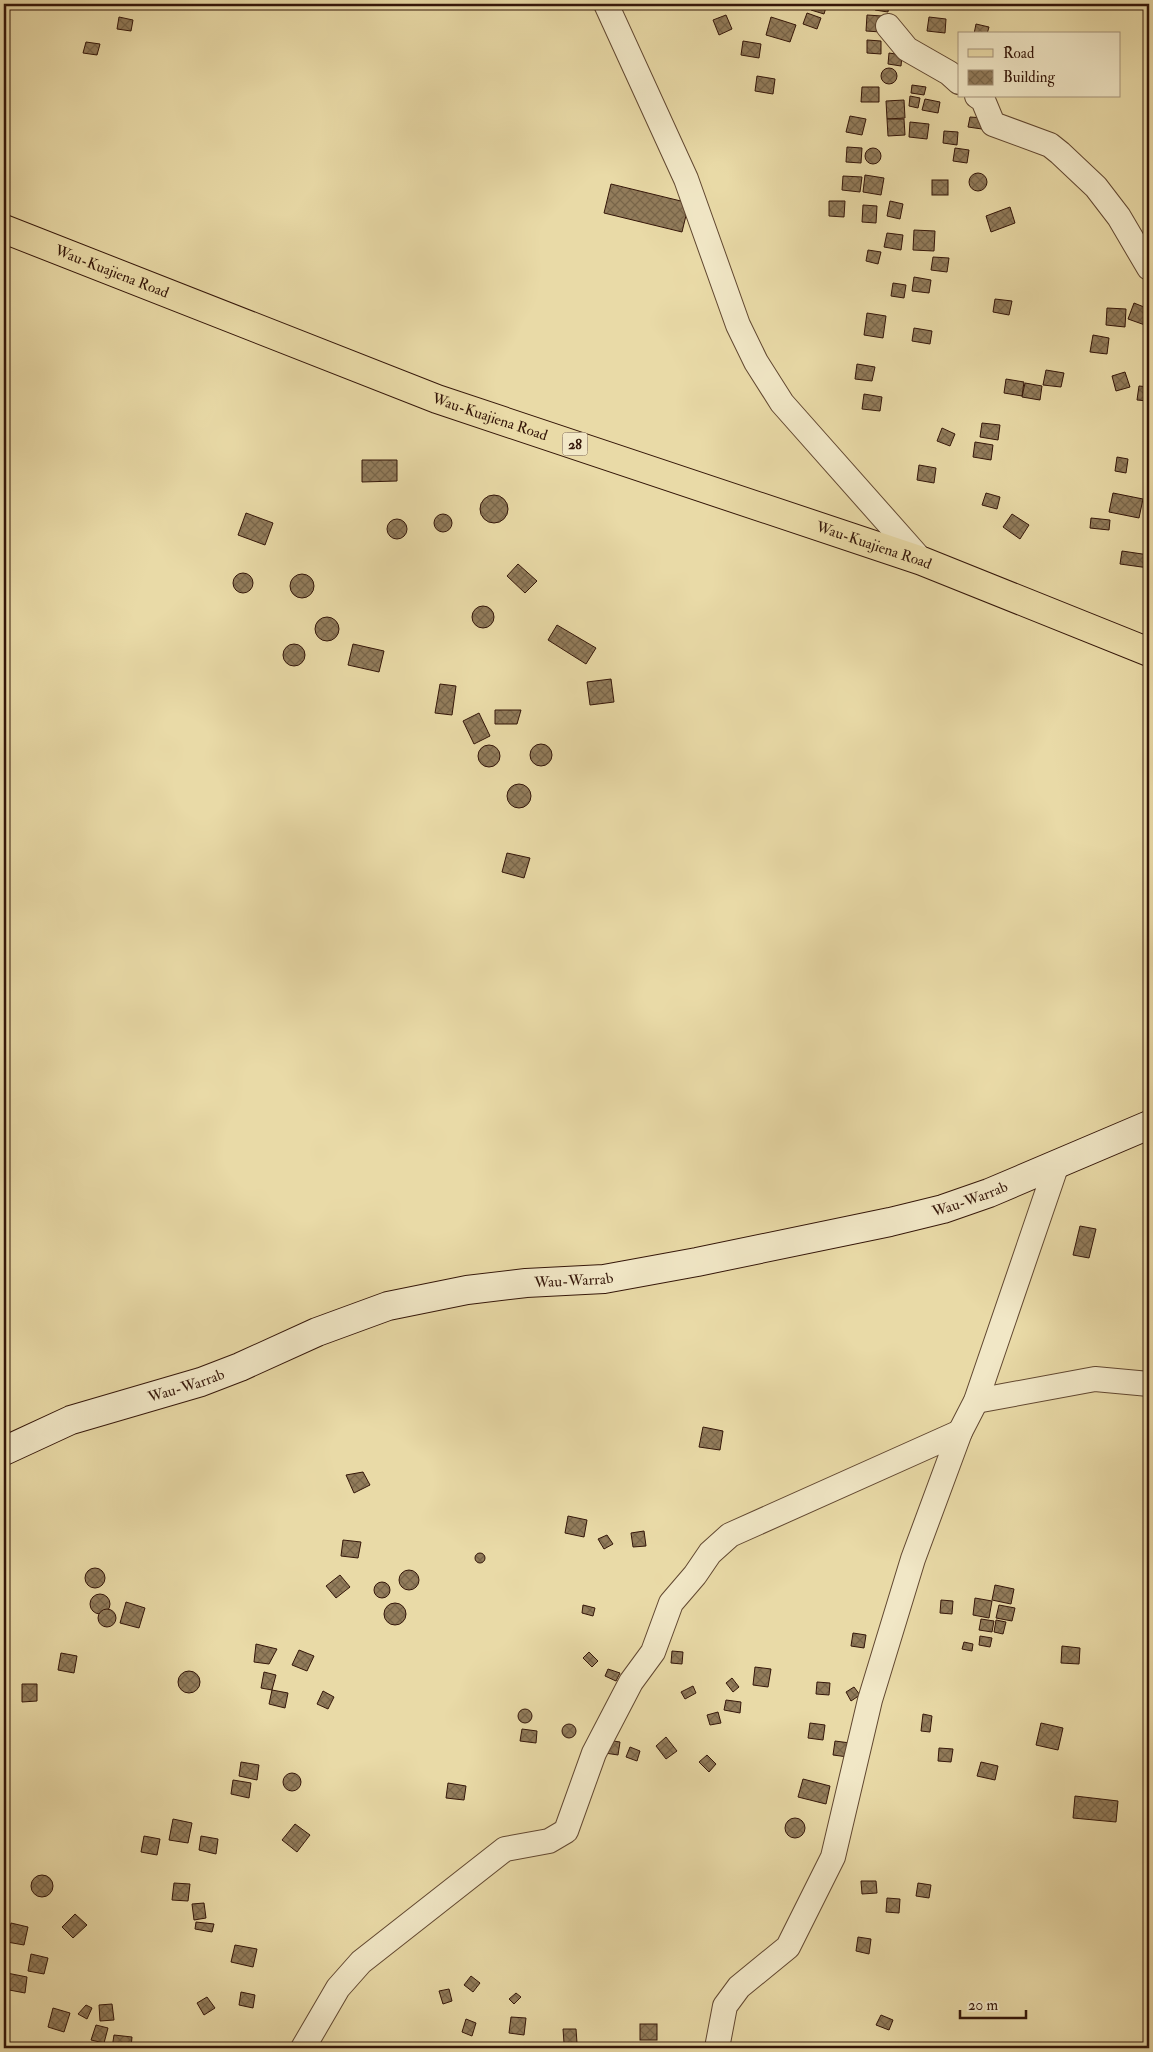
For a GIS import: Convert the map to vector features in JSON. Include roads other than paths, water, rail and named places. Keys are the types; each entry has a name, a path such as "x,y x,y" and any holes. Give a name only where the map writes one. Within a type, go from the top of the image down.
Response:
{"main road":[{"name":"Wau-Kuajiena Road","path":"4,229 437,398 922,561 1149,652"},
{"name":"Wau-Warrab","path":"4,1452 71,1420 200,1382 240,1367 316,1332 388,1306 467,1290 526,1283 604,1279 697,1262 890,1222 961,1202 1149,1125"}],"street":[{"path":"606,4 686,179 738,325 756,362 782,403 922,561"},
{"path":"888,26 907,49 949,73 958,81"},
{"path":"980,98 993,124 1050,145 1096,188 1119,217 1149,268"},
{"path":"717,2048 725,2006 739,1987 788,1947 833,1857 870,1700 913,1559 960,1432 976,1401 1057,1164"},
{"path":"976,1401 1095,1380 1149,1384"},
{"path":"303,2048 338,1988 361,1962 506,1849 549,1841 566,1831 594,1753 631,1682 653,1652 672,1604 695,1576 710,1553 730,1535 960,1432"}]}
